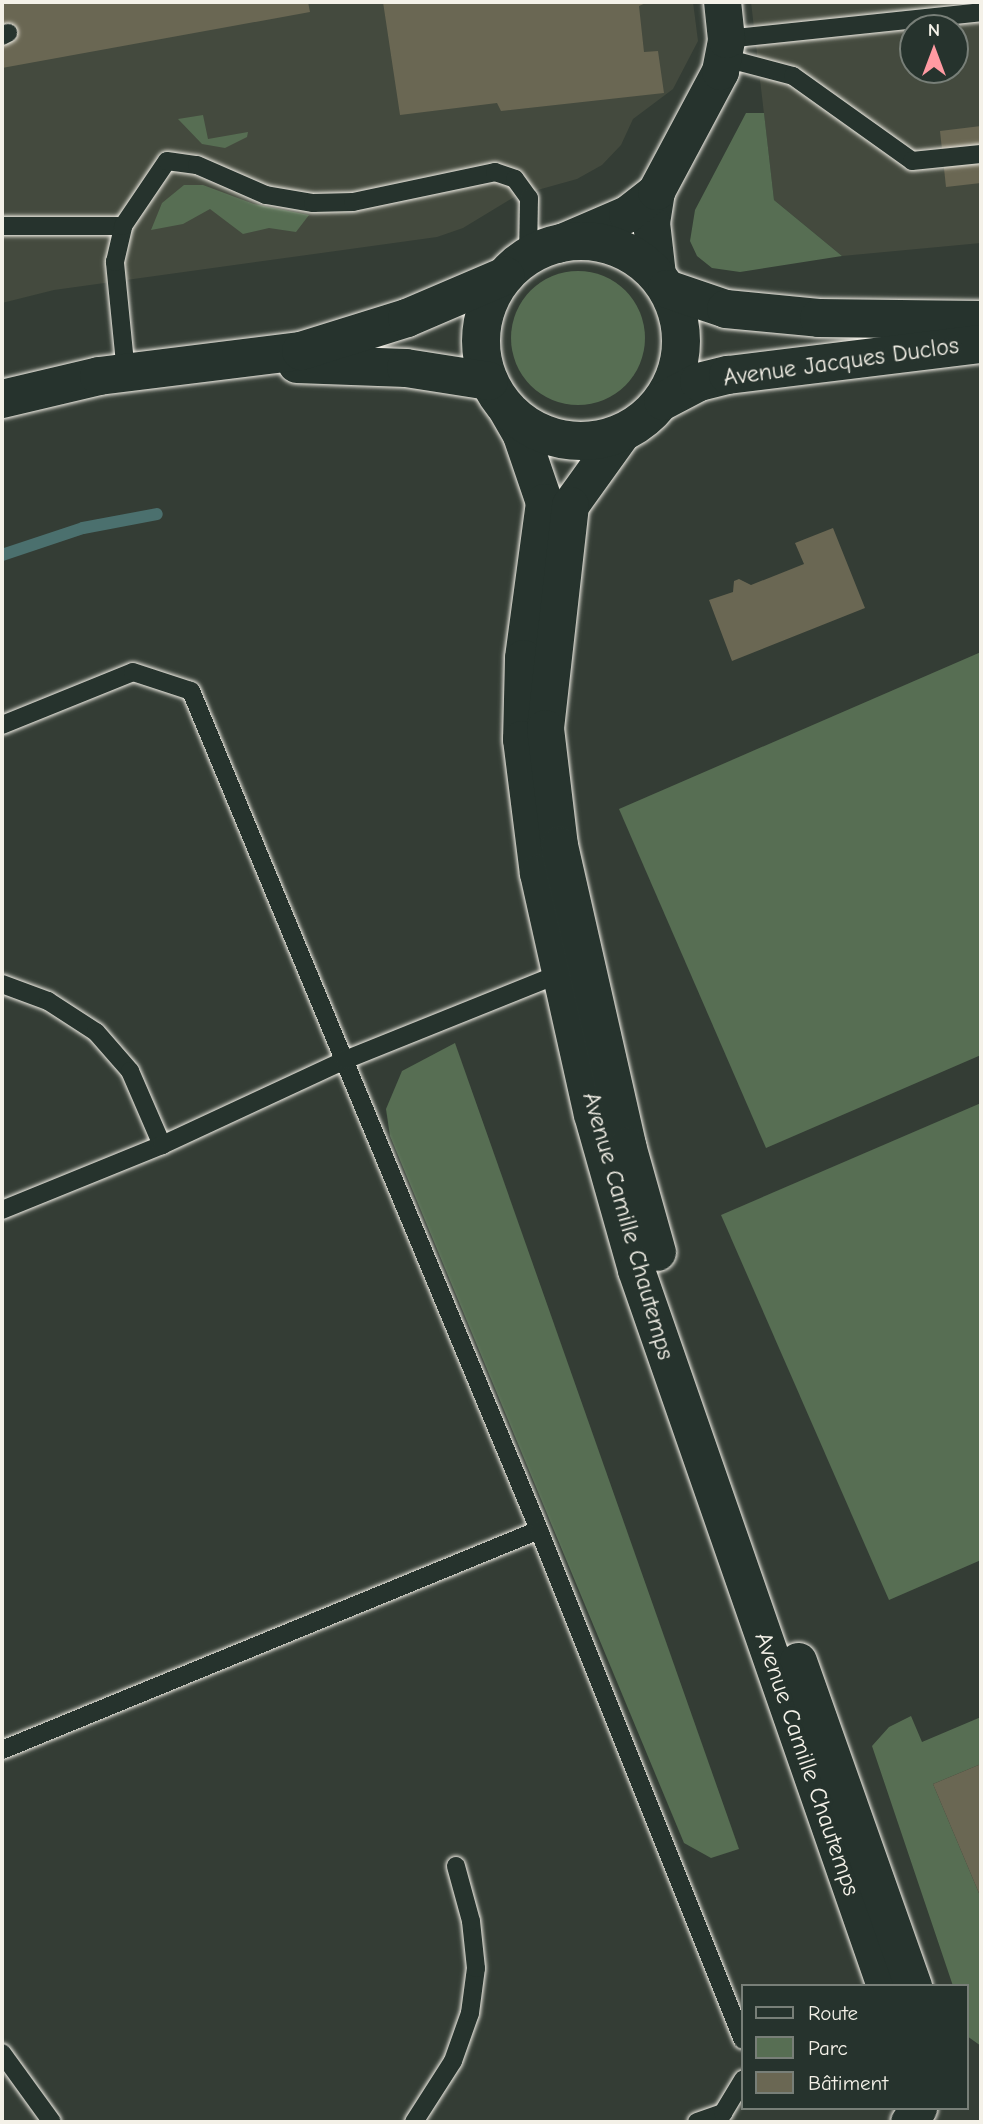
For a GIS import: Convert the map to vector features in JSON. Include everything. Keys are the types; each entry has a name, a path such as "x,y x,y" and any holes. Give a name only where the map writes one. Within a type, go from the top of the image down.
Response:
{"main road":[{"path":"2,399 126,373 301,351 419,313 530,259 585,241 612,246 637,257 662,282 680,322 681,357 663,401 644,420 621,433 582,442 556,438 532,429 497,393 482,355 482,327 490,300 530,259"},
{"name":"Avenue Jacques Duclos","path":"662,282 726,309 819,318 981,320"},
{"name":"Avenue Jacques Duclos","path":"663,401 699,382 728,375 981,344"},
{"path":"210,364 354,364 497,393"}],"street":[{"path":"662,282 651,222 656,191 725,48 722,2"},
{"path":"530,259 627,214 656,191"},
{"name":"Avenue Camille Chautemps","path":"497,393 522,435 544,502 523,658 521,739 538,873 573,969 661,1268 912,1984"},
{"name":"Avenue Camille Chautemps","path":"621,433 570,505 545,694 559,845 592,1114 636,1270 884,1984"}],"lane":[{"path":"725,48 981,12"},
{"path":"725,48 793,76 912,161 981,154"},
{"path":"126,373 115,262 123,226 167,161 197,165 266,195 313,203 353,202 495,172 515,179 529,198 530,259"},
{"path":"2,226 123,226"},
{"path":"2,725 133,672 191,691 539,1530 741,2035"},
{"path":"2,1210 162,1145 345,1060 573,969"},
{"path":"2,984 48,1001 96,1032 130,1071 162,1145"},
{"path":"2,1750 539,1530"},
{"path":"414,2122 453,2061 470,2012 476,1968 471,1921 456,1866"},
{"path":"2,2053 52,2122"},
{"path":"697,2122 723,2113 741,2083"}],"shaded area":[{"path":"2,2 693,2 698,41 673,89 633,119 621,145 602,165 577,179 516,196 463,228 437,237 54,290 2,303"},
{"path":"751,2 981,2 981,243 842,256 774,200"}],"green space":[{"path":"746,113 764,113 774,200 842,256 740,272 712,268 697,256 690,241 695,210"},
{"path":"203,115 208,139 248,132 247,137 225,148 202,144 178,119"},
{"path":"184,185 203,185 254,204 309,215 296,232 269,228 243,234 210,209 183,224 151,230 162,203"},
{"path":"578,271 604,276 625,291 640,312 645,338 640,364 625,385 604,400 578,405 552,400 531,385 516,364 511,338 516,312 531,291 552,276"},
{"path":"981,652 981,1055 766,1148 619,809"},
{"path":"455,1043 739,1849 711,1858 684,1843 390,1136 386,1109 402,1071"},
{"path":"981,1103 981,1560 889,1600 721,1215"},
{"path":"911,1716 922,1742 981,1717 981,1764 933,1784 981,1898 981,2046 969,2037 969,1984 952,1984 872,1746 889,1727"}],"building":[{"path":"2,2 308,2 310,12 2,68"},
{"path":"383,2 648,2 639,6 644,52 658,51 664,93 501,111 497,103 400,115"},
{"path":"981,126 981,183 946,187 940,131"},
{"path":"833,528 865,608 732,661 709,600 733,592 734,581 739,579 751,585 804,564 795,543"},
{"path":"981,1764 981,1898 933,1784"}],"waterway":[{"path":"2,555 83,528 157,514"}]}
